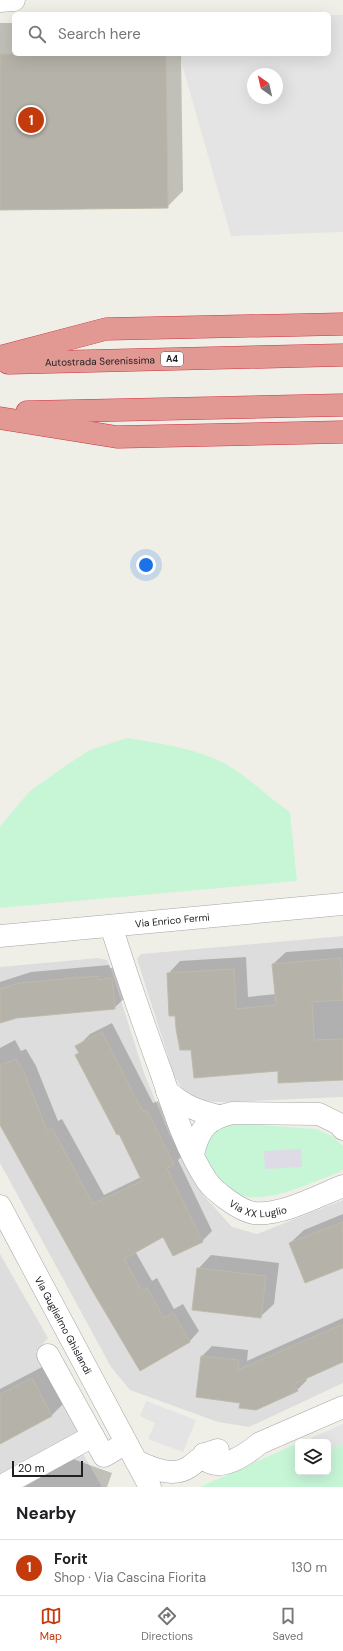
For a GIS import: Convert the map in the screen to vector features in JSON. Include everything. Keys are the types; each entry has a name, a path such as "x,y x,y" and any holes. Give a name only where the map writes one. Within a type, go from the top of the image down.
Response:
{"highway":[{"path":"0,357 106,329 343,324"},
{"name":"Autostrada Serenissima","path":"0,364 343,355"},
{"path":"0,413 343,405"},
{"path":"0,418 118,437 343,432"}],"street":[{"path":"0,1 14,0"},
{"name":"Via Enrico Fermi","path":"0,935 343,904"},
{"name":"Via XX Luglio","path":"111,926 131,990 167,1091 193,1154 208,1182 233,1205 253,1213 278,1212 343,1186"},
{"path":"167,1091 179,1101 195,1110 218,1116 232,1114 319,1114 339,1124 343,1129"},
{"path":"193,1154 197,1138 205,1125 218,1116"},
{"name":"Via Guglielmo Ghislandi","path":"0,1206 150,1487"},
{"path":"48,1355 104,1456 131,1452 152,1468 167,1472 178,1472 189,1467 204,1454 206,1460 210,1462 223,1463 236,1459 250,1452 260,1443 343,1407"},
{"path":"7,1483 93,1436"}],"shaded area":[{"path":"331,15 343,15 343,232 231,236 180,56 331,56"},
{"path":"343,936 343,1097 223,1102 199,1101 186,1096 174,1075 137,959 141,954"},
{"path":"98,958 107,960 110,966 144,1073 169,1134 204,1196 232,1227 257,1234 343,1200 343,1383 249,1427 218,1422 130,1390 111,1367 0,1163 0,967"},
{"path":"301,1149 302,1167 265,1169 264,1151"},
{"path":"0,1254 48,1338 36,1352 79,1431 0,1475"},
{"path":"146,1401 196,1420 183,1452 148,1439 155,1423 140,1416"},
{"path":"343,1424 343,1444 331,1449 331,1439 311,1438"},
{"path":"83,1454 102,1487 24,1487"}],"green space":[{"path":"127,738 164,744 201,753 213,758 233,768 290,812 297,881 0,908 0,826 30,791 68,764 90,750"},
{"path":"233,1123 316,1129 332,1136 343,1146 343,1170 281,1194 258,1197 247,1197 241,1195 227,1185 214,1171 205,1156 204,1149 206,1139 212,1130 220,1125"},
{"path":"295,1444 295,1475 331,1475 331,1449 343,1444 343,1487 200,1487"}],"building":[{"path":"0,54 12,54 12,56 166,56 168,208 0,210"},
{"path":"341,958 343,1000 312,1002 314,1040 343,1039 343,1080 278,1083 278,1071 194,1078 191,1050 180,1050 175,1016 169,1016 167,973 234,969 236,1009 276,1005 272,964"},
{"path":"98,976 98,980 112,978 115,1009 17,1018 0,1023 0,989 19,983"},
{"path":"102,1032 143,1112 147,1110 174,1165 167,1168 203,1242 173,1256 163,1237 124,1259 142,1291 147,1288 164,1318 173,1313 190,1342 140,1371 92,1290 0,1125 0,1065 16,1059 26,1077 47,1131 52,1128 93,1204 142,1181 119,1134 117,1135 75,1055 79,1053 75,1046"},
{"path":"343,1222 343,1268 305,1283 289,1243"},
{"path":"197,1268 266,1276 261,1318 192,1310"},
{"path":"343,1324 343,1362 294,1384 298,1391 256,1410 239,1408 240,1403 196,1397 201,1356 239,1360 238,1370"},
{"path":"32,1378 52,1416 0,1444 0,1394"}],"place":[{"name":"Forit","path":"31,120"}]}
